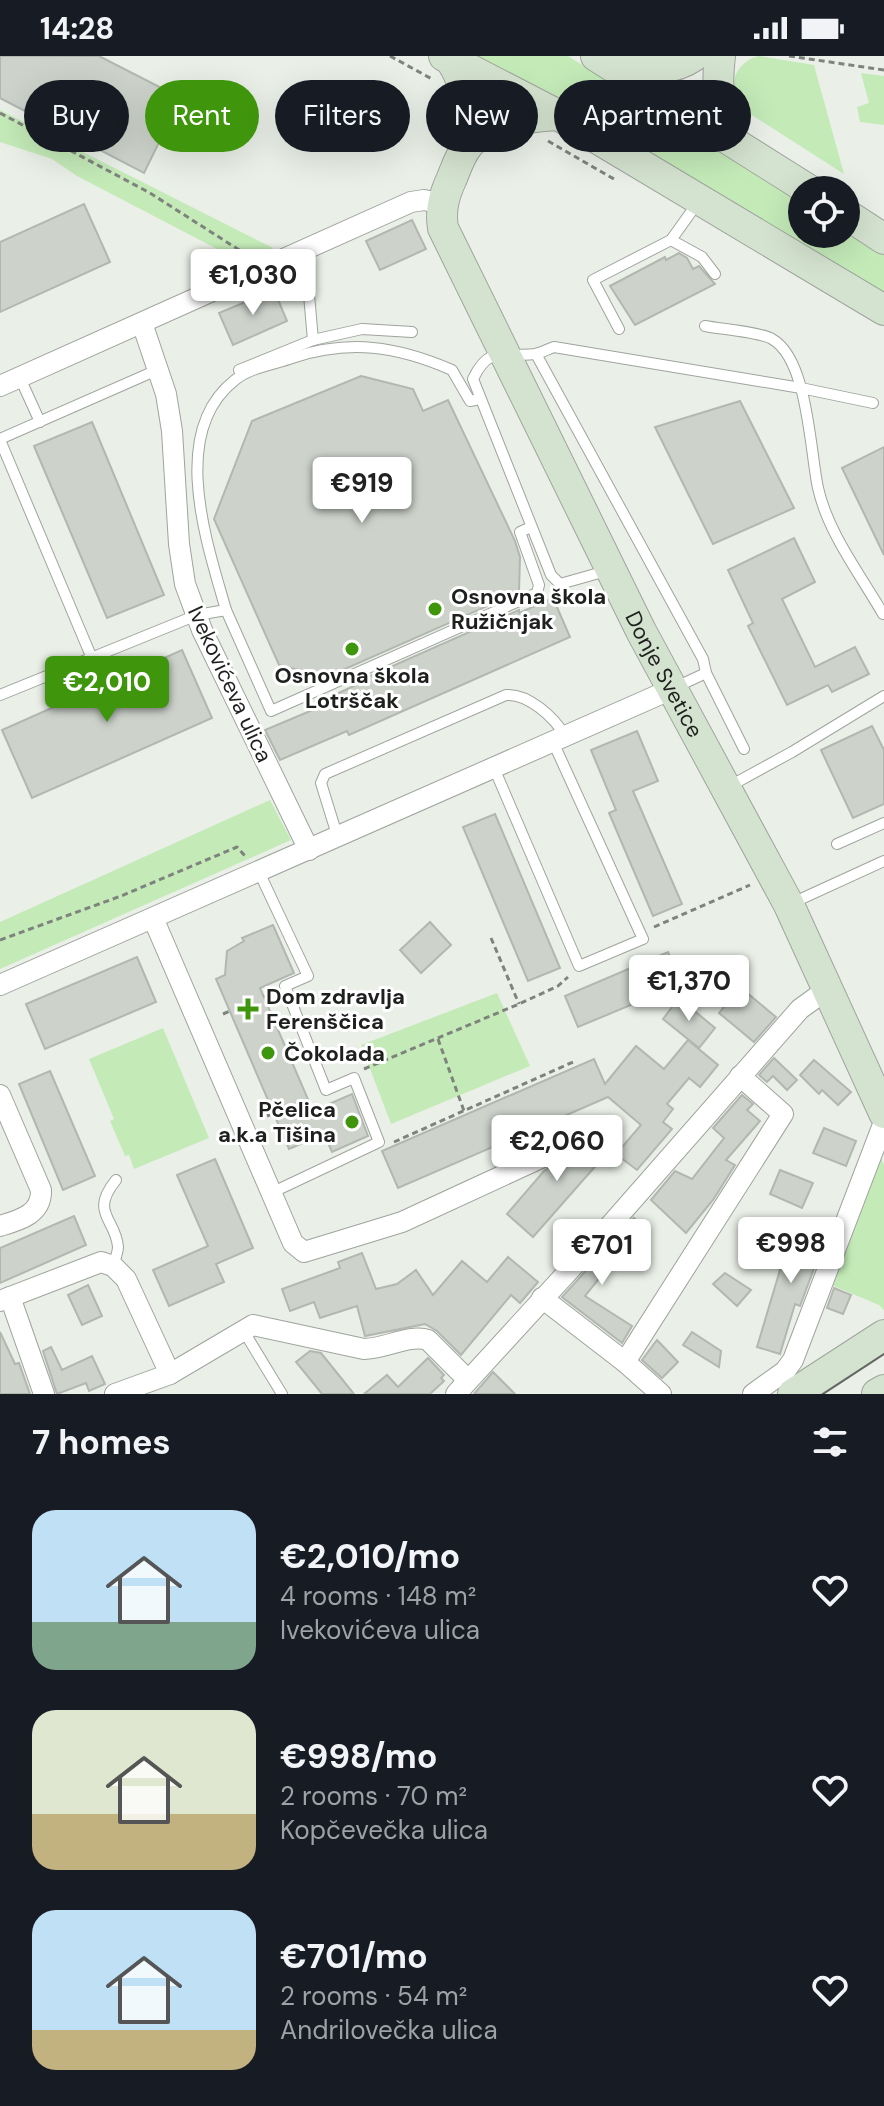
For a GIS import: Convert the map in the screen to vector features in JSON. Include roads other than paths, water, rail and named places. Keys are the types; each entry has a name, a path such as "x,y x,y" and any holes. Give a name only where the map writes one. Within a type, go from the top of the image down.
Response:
{"street":[{"path":"603,60 658,69 672,67 694,56"},
{"path":"718,80 720,56"},
{"path":"603,60 635,80"},
{"path":"444,66 554,113"},
{"path":"444,66 459,72 462,80"},
{"path":"0,386 411,202 424,200 443,204 464,152"},
{"path":"620,152 884,310"},
{"path":"751,152 788,176"},
{"name":"Donje Svetice","path":"443,204 441,216 447,238 672,689 789,905 884,1113"},
{"path":"860,223 884,239"},
{"name":"Ivekovićeva ulica","path":"142,323 166,394 185,584 202,630 309,850"},
{"path":"0,985 672,689"},
{"path":"153,918 293,1243 304,1252 402,1222 545,1156"},
{"path":"115,1394 170,1374 243,1330 261,1325 364,1349 380,1349 419,1337 428,1340 462,1387 607,1229 800,1009 829,988"},
{"path":"625,1362 783,1114 740,1076"},
{"path":"0,1095 41,1190 41,1202 34,1212 0,1226"},
{"path":"753,1394 785,1371 793,1360 884,1122"},
{"path":"44,1394 5,1299 101,1262 113,1266 126,1279 170,1374"},
{"path":"542,1298 661,1394"},
{"path":"793,1394 884,1335"},
{"path":"877,1394 884,1390"}],"lane":[{"path":"619,329 593,280 671,240 700,200"},
{"path":"671,240 702,257 715,274"},
{"path":"305,250 313,340"},
{"path":"705,326 771,338 786,352 801,388 818,488 827,517 883,614"},
{"path":"238,377 235,372 313,340 362,329 412,332"},
{"path":"480,399 470,401 452,370 412,355 360,345 306,354 238,377 218,395 203,429 196,483 205,537 226,610 271,711 537,593 539,585 520,532 531,527"},
{"path":"611,569 560,584 551,575 473,379 485,360 504,352 536,354 554,347 873,403"},
{"path":"536,354 703,659 706,673 744,749"},
{"path":"91,656 0,440 157,370"},
{"path":"20,378 40,422"},
{"path":"0,695 197,615 226,610"},
{"path":"672,689 706,673"},
{"path":"338,838 321,783 325,774 506,695 522,697 559,725 559,739 643,939 579,966 494,768"},
{"path":"726,788 884,696"},
{"path":"837,844 884,823"},
{"path":"789,905 884,861"},
{"path":"259,872 308,976 285,986 326,1090 354,1078 379,1142 271,1193"},
{"path":"113,1266 118,1249 104,1205 105,1195 116,1180"},
{"path":"243,1330 282,1394"}],"tram line":[{"path":"823,1394 884,1354"}],"place":[{"name":"Osnovna škola Ružičnjak","path":"435,609"},
{"name":"Osnovna škola Lotrščak","path":"352,649"},
{"name":"Dom zdravlja Ferenščica","path":"248,1009"},
{"name":"Čokolada","path":"268,1053"},
{"name":"Pčelica a.k.a Tišina","path":"352,1122"}]}
